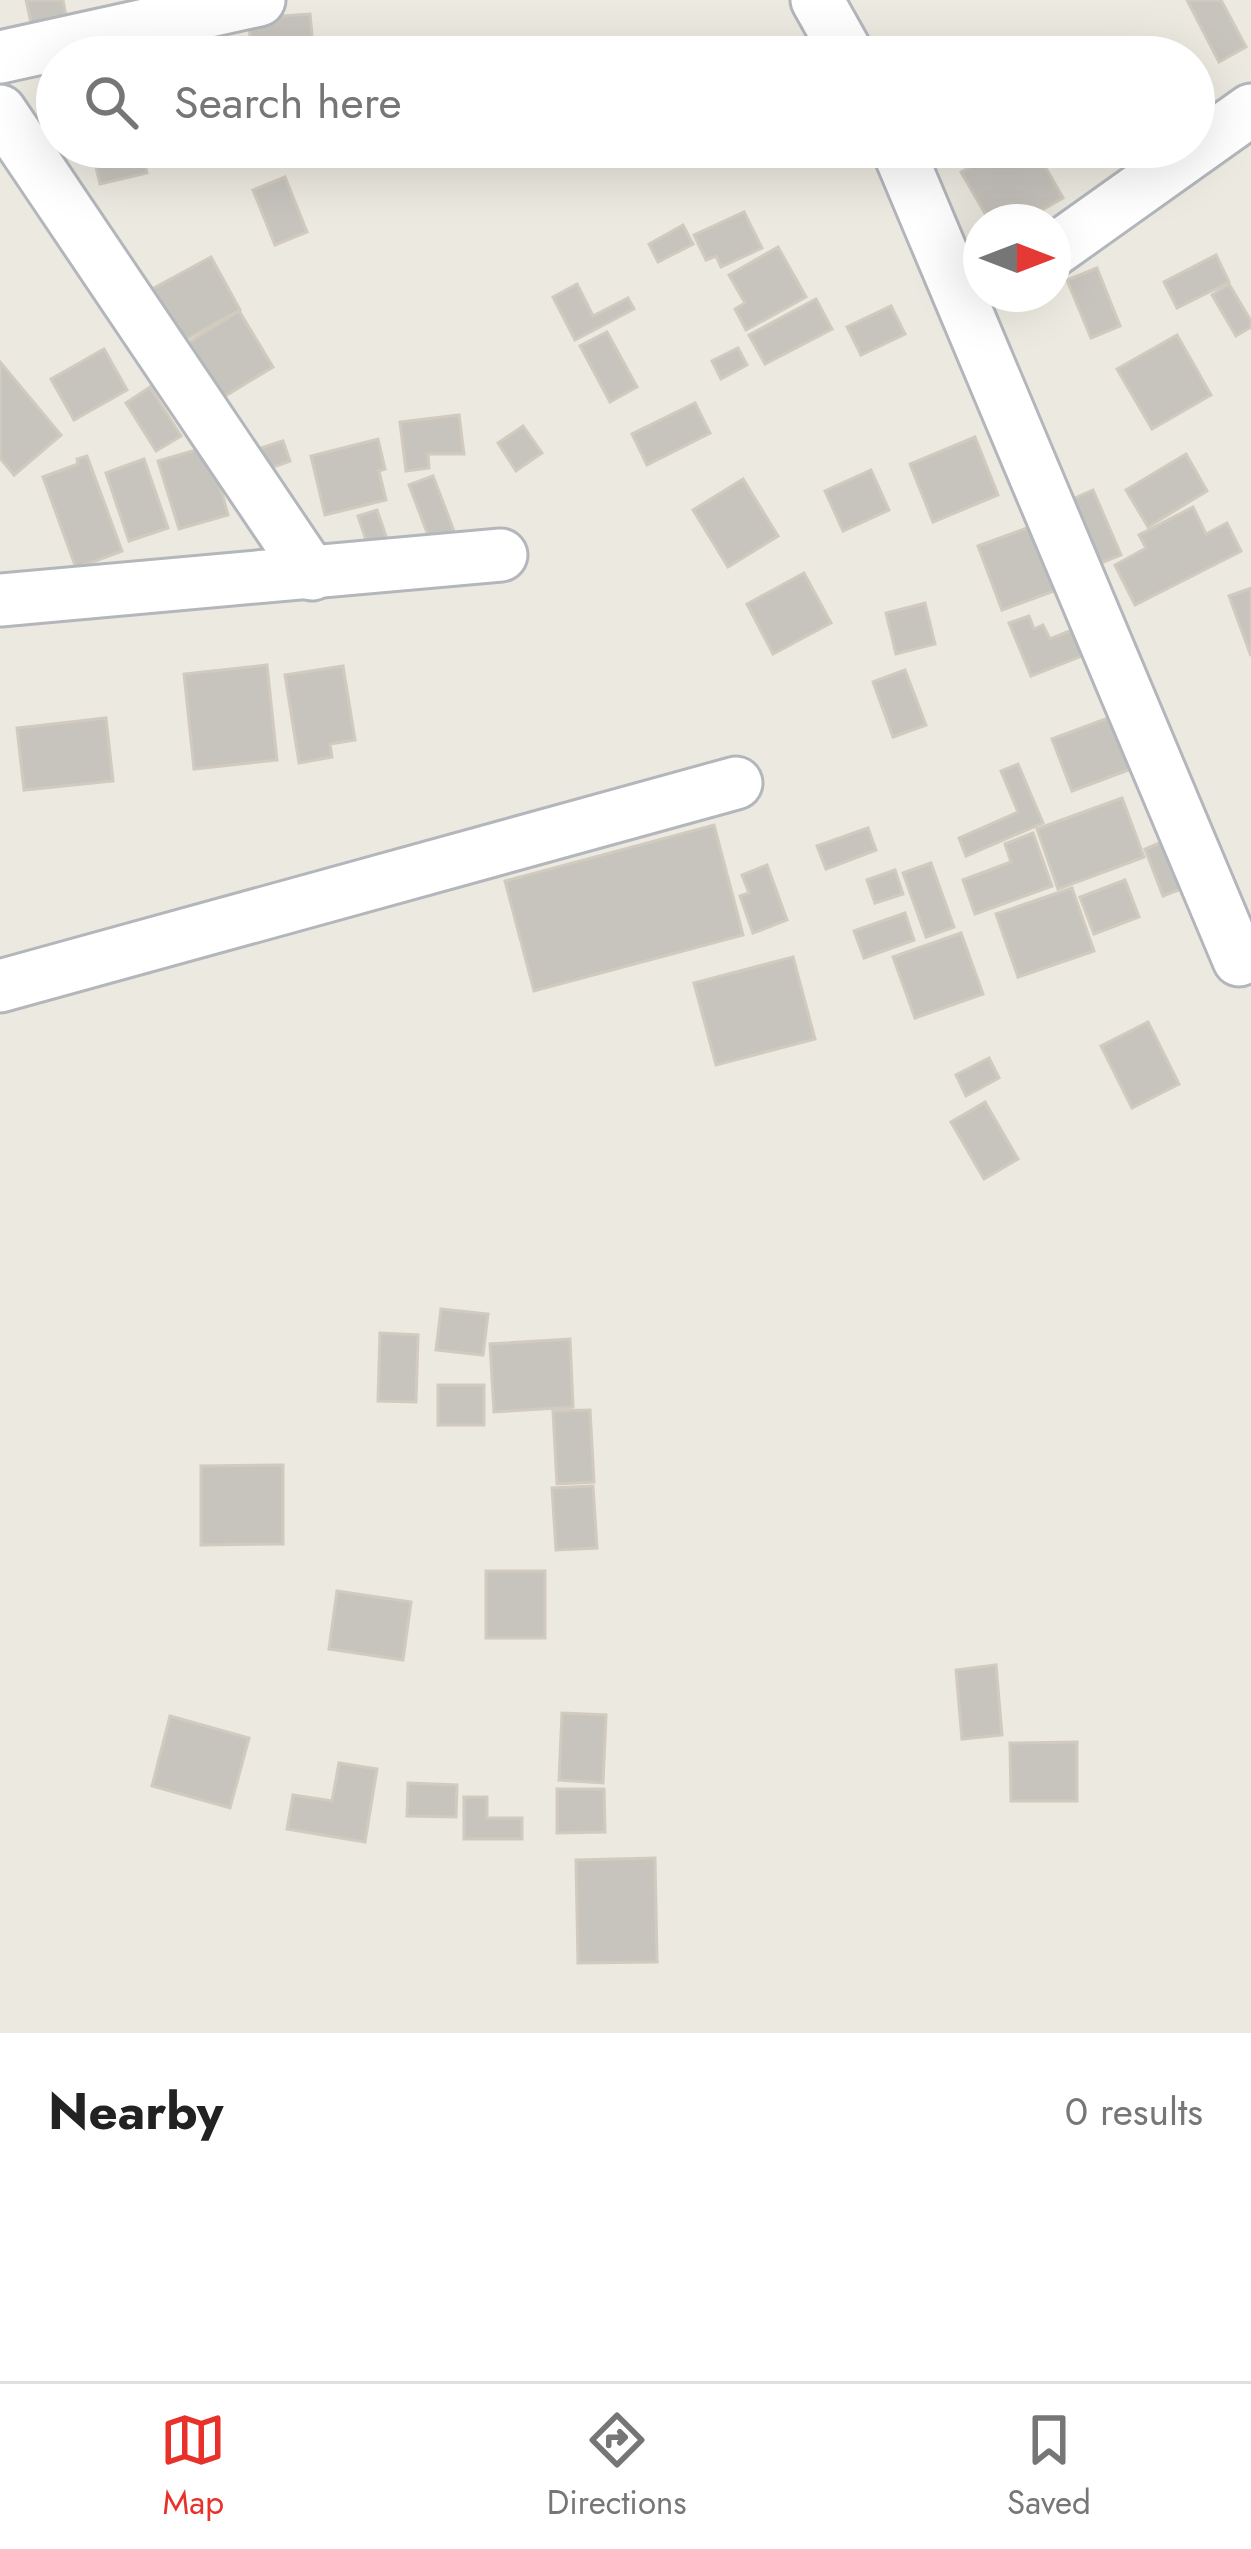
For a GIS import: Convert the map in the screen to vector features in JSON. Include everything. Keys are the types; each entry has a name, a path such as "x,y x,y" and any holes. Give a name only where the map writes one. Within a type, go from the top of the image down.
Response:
{"street":[{"path":"78,36 182,8 260,0"},
{"path":"817,0 837,36"},
{"path":"0,57 36,47"},
{"path":"1215,136 1251,110"},
{"path":"0,111 36,164"},
{"path":"38,168 312,574"},
{"path":"908,168 963,273"},
{"path":"1071,238 1170,168"},
{"path":"983,312 1239,960"},
{"path":"0,600 501,555"},
{"path":"0,986 736,783"}],"building":[{"path":"26,0 63,0 66,16 31,23"},
{"path":"1187,0 1221,0 1246,47 1219,62 1215,36 1206,36"},
{"path":"310,14 312,36 250,36 249,18"},
{"path":"96,168 146,168 147,173 100,184"},
{"path":"968,168 1046,168 1063,198 1052,204 980,204 961,172"},
{"path":"285,177 307,232 275,245 253,190"},
{"path":"744,212 762,248 721,267 716,256 706,260 694,235"},
{"path":"683,225 693,244 658,262 649,244"},
{"path":"778,247 806,297 746,330 735,309 745,303 729,275"},
{"path":"1216,255 1229,282 1177,308 1164,282"},
{"path":"211,257 240,310 181,342 152,289"},
{"path":"1097,268 1120,326 1091,338 1071,278"},
{"path":"577,284 593,316 628,298 634,309 575,340 553,297"},
{"path":"1229,284 1251,321 1251,327 1236,336 1212,295"},
{"path":"816,299 832,329 765,364 749,335"},
{"path":"891,306 905,334 861,355 847,327"},
{"path":"239,311 273,367 222,398 189,342"},
{"path":"607,332 637,387 610,402 580,346"},
{"path":"1177,335 1211,395 1152,429 1117,369"},
{"path":"738,348 747,365 721,379 712,361"},
{"path":"104,349 127,390 74,420 51,379"},
{"path":"0,362 61,435 14,475 0,458"},
{"path":"150,387 181,436 156,451 126,403"},
{"path":"695,403 710,433 647,465 632,434"},
{"path":"459,415 464,454 428,454 429,468 406,471 400,422"},
{"path":"523,426 542,453 516,471 498,443"},
{"path":"975,437 998,495 933,522 910,464"},
{"path":"378,439 386,500 325,515 311,456"},
{"path":"283,441 290,461 262,471 255,450"},
{"path":"209,446 228,515 179,529 158,461"},
{"path":"1186,454 1207,491 1148,527 1126,490"},
{"path":"87,456 122,551 76,568 43,477"},
{"path":"144,459 168,528 129,541 106,473"},
{"path":"871,470 889,510 843,531 825,491"},
{"path":"433,476 457,539 433,548 409,485"},
{"path":"743,479 778,536 728,567 693,510"},
{"path":"1093,490 1121,555 1091,567 1064,503"},
{"path":"1193,507 1206,534 1227,523 1241,551 1135,605 1115,565 1146,548 1139,535"},
{"path":"377,510 387,539 368,546 358,516"},
{"path":"1038,524 1062,588 1002,610 978,546"},
{"path":"804,573 831,623 773,654 747,604"},
{"path":"1251,588 1251,656 1229,596"},
{"path":"925,603 935,644 896,654 886,613"},
{"path":"1029,616 1034,629 1043,625 1050,639 1077,628 1087,654 1031,676 1009,623"},
{"path":"267,665 277,760 194,769 184,674"},
{"path":"343,666 355,740 330,744 332,757 299,763 285,675"},
{"path":"905,670 926,725 893,737 873,682"},
{"path":"1111,717 1131,769 1072,791 1052,739"},
{"path":"106,718 113,781 24,790 17,728"},
{"path":"1018,764 1043,823 966,856 959,838 1018,812 1001,771"},
{"path":"1122,798 1144,857 1058,889 1037,829"},
{"path":"714,825 743,935 534,991 505,881"},
{"path":"868,828 876,850 826,869 817,846"},
{"path":"1033,833 1052,886 975,914 963,880 1011,862 1005,844"},
{"path":"1166,840 1184,888 1163,896 1145,849"},
{"path":"931,863 954,927 926,937 903,873"},
{"path":"767,865 787,920 753,933 740,896 749,893 742,875"},
{"path":"895,870 903,894 875,903 867,880"},
{"path":"1125,880 1139,917 1094,934 1080,897"},
{"path":"1072,888 1094,951 1018,977 996,914"},
{"path":"905,913 914,940 864,958 854,931"},
{"path":"961,933 983,994 915,1018 893,957"},
{"path":"793,957 815,1039 716,1065 694,983"},
{"path":"1148,1022 1179,1084 1132,1108 1101,1046"},
{"path":"989,1058 999,1078 966,1096 956,1075"},
{"path":"985,1102 1018,1159 984,1179 951,1122"},
{"path":"441,1309 488,1314 483,1355 436,1350"},
{"path":"380,1333 418,1335 416,1402 378,1401"},
{"path":"570,1339 573,1407 494,1412 490,1344"},
{"path":"438,1385 484,1385 484,1425 438,1425"},
{"path":"590,1410 594,1482 557,1484 553,1411"},
{"path":"283,1465 283,1544 201,1545 201,1466"},
{"path":"593,1486 597,1548 556,1550 552,1488"},
{"path":"486,1571 545,1571 545,1638 486,1638"},
{"path":"337,1591 411,1602 403,1660 329,1649"},
{"path":"996,1665 1002,1735 962,1739 956,1670"},
{"path":"562,1713 606,1715 603,1783 559,1780"},
{"path":"170,1716 249,1738 230,1808 152,1786"},
{"path":"1077,1742 1077,1801 1011,1801 1010,1743"},
{"path":"339,1763 377,1769 365,1842 287,1829 293,1795 332,1801"},
{"path":"408,1783 457,1785 456,1817 407,1816"},
{"path":"557,1789 604,1789 605,1832 557,1833"},
{"path":"464,1797 487,1797 487,1818 522,1818 522,1839 464,1839"},
{"path":"655,1858 657,1962 578,1963 576,1860"}]}
